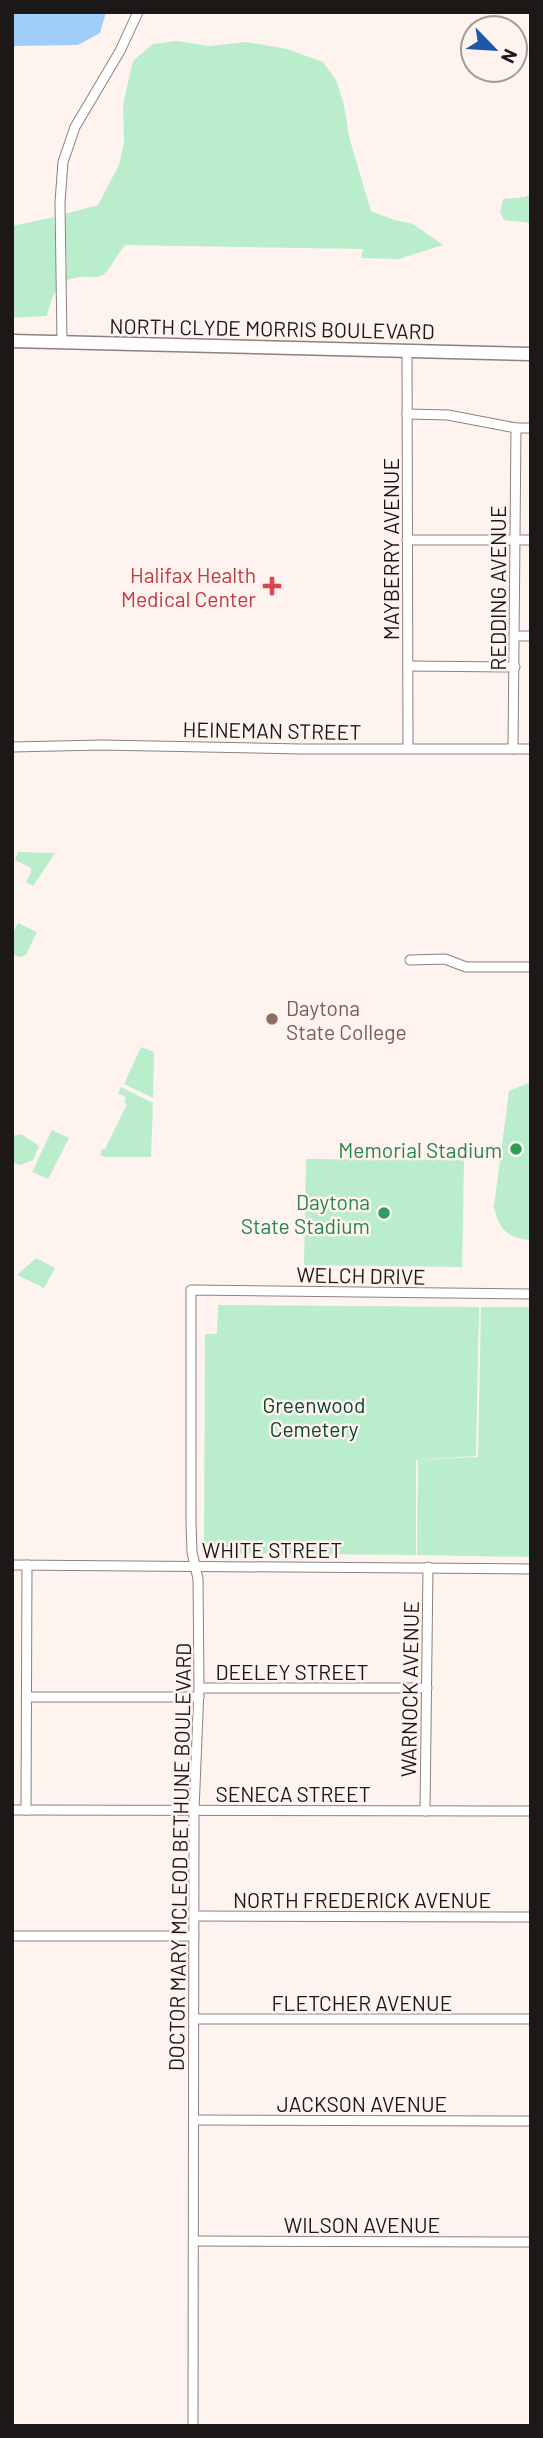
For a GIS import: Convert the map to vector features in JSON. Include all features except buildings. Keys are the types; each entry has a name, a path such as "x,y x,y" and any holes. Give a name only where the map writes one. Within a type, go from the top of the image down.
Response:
{"main road":[{"name":"NORTH CLYDE MORRIS BOULEVARD","path":"12,341 531,354"}],"street":[{"path":"62,342 60,202 64,162 75,127 120,51 138,12"},
{"name":"MAYBERRY AVENUE","path":"407,350 408,748"},
{"path":"407,414 467,417 516,428 531,428"},
{"name":"REDDING AVENUE","path":"513,749 516,428"},
{"path":"407,540 531,540"},
{"path":"516,636 531,636"},
{"path":"408,666 515,667"},
{"name":"HEINEMAN STREET","path":"12,747 101,745 301,749 531,749"},
{"path":"410,960 444,959 466,967 531,967"},
{"name":"WELCH DRIVE","path":"191,1290 531,1294"},
{"name":"DOCTOR MARY MCLEOD BETHUNE BOULEVARD","path":"191,1290 191,1532 192,1552 197,1566 199,1693 194,1811 193,2426"},
{"name":"WHITE STREET","path":"12,1565 531,1569"},
{"path":"26,1810 27,1565"},
{"name":"WARNOCK AVENUE","path":"425,1811 428,1567"},
{"name":"DEELEY STREET","path":"27,1696 427,1688"},
{"name":"SENECA STREET","path":"12,1810 531,1811"},
{"name":"NORTH FREDERICK AVENUE","path":"194,1916 531,1916"},
{"path":"12,1936 194,1937"},
{"name":"FLETCHER AVENUE","path":"194,2020 531,2019"},
{"name":"JACKSON AVENUE","path":"194,2120 531,2121"},
{"name":"WILSON AVENUE","path":"194,2241 531,2242"}],"green space":[{"path":"177,41 209,46 246,42 287,49 323,62 336,80 344,105 349,137 371,211 413,224 443,245 399,259 361,258 363,249 125,245 103,274 72,279 61,285 53,296 47,316 12,318 12,226 54,217 57,269 67,270 65,214 98,205 119,165 124,142 123,104 133,61 153,44"},
{"path":"531,193 531,223 504,220 500,212 503,199 525,197"},
{"path":"18,852 55,853 33,886 26,882 31,868 15,860"},
{"path":"18,923 37,932 26,955 19,957 12,954 12,935"},
{"path":"141,1047 154,1052 153,1098 124,1084"},
{"name":"Memorial Stadium","path":"531,1082 531,1240 516,1238 506,1231 498,1221 494,1207 509,1091"},
{"path":"121,1087 153,1103 151,1157 100,1155 127,1104 124,1102 126,1097 118,1094"},
{"path":"52,1130 69,1138 48,1179 32,1172"},
{"path":"21,1134 39,1146 33,1160 20,1165 12,1162 12,1136"},
{"name":"Daytona State Stadium","path":"306,1159 464,1160 462,1267 304,1265"},
{"path":"36,1258 55,1268 44,1288 17,1275"},
{"name":"Greenwood Cemetery","path":"218,1305 479,1307 476,1456 416,1460 416,1555 212,1553 204,1545 205,1334 217,1334"},
{"path":"481,1307 531,1307 531,1557 417,1555 418,1460 478,1457"}],"water":[{"path":"12,12 106,12 100,33 78,45 12,46"}],"place":[{"name":"Halifax Health Medical Center","path":"272,586"},
{"name":"Daytona State College","path":"272,1019"},
{"name":"Memorial Stadium","path":"516,1149"},
{"name":"Daytona State Stadium","path":"384,1213"}]}
